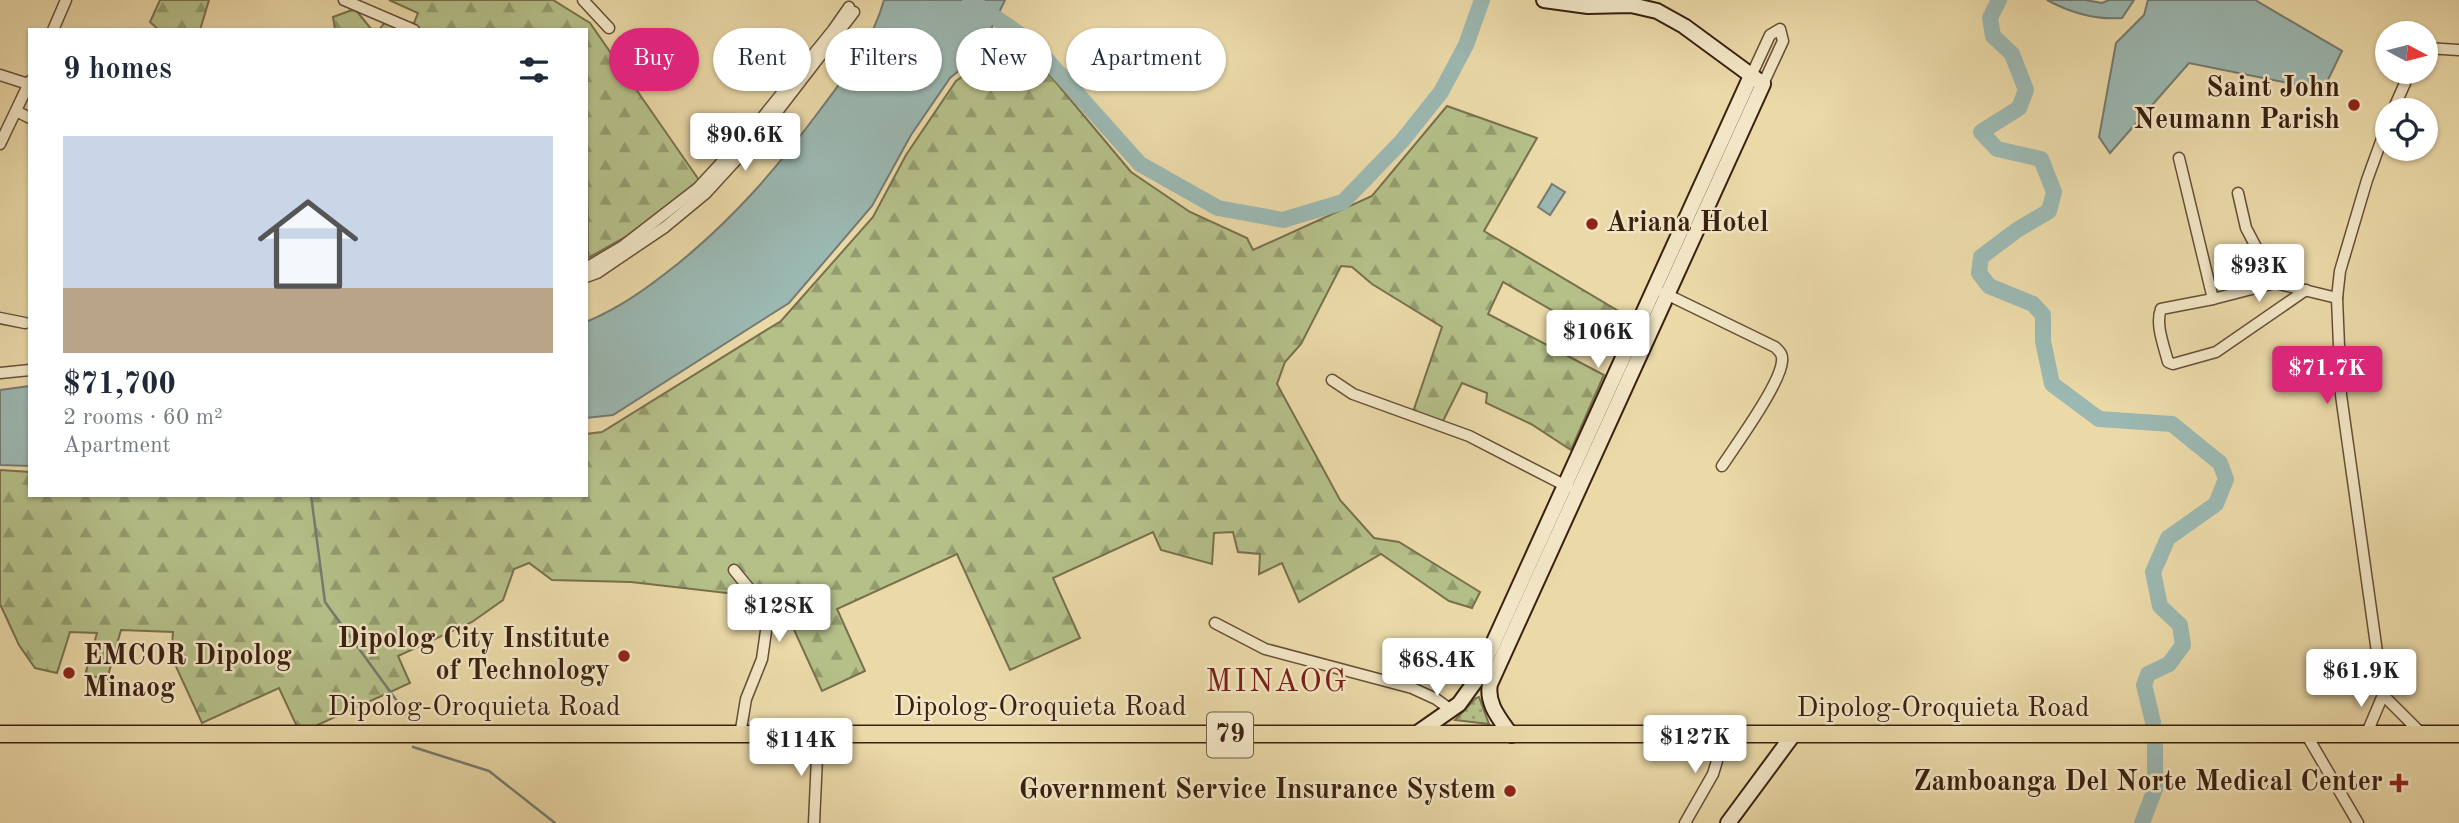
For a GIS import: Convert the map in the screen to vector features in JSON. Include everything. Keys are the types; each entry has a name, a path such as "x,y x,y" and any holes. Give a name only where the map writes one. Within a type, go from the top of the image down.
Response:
{"highway":[{"name":"Dipolog-Oroquieta Road","path":"0,734 2459,734"}],"main road":[{"path":"1416,734 1451,710 1483,682 1757,80 1671,18 1644,8 1609,2 1567,4 1544,0"},
{"path":"1483,682 1492,706 1511,734"},
{"path":"1728,823 1793,735"}],"street":[{"path":"54,28 66,0"},
{"path":"344,0 409,28"},
{"path":"583,0 609,28"},
{"path":"588,267 642,232 698,188 757,124 851,9 760,134 705,194 665,227 588,276"},
{"path":"2438,49 2459,50"},
{"path":"0,75 28,83"},
{"path":"0,144 28,85"},
{"path":"16,111 28,117"},
{"path":"2179,158 2213,299"},
{"path":"2366,735 2383,695 2341,396 2337,298 2340,271 2375,158"},
{"path":"2238,193 2246,228 2274,283"},
{"path":"2306,290 2216,352 2169,364 2161,334 2161,309 2274,283 2306,290 2337,298"},
{"path":"1661,291 1775,347 1782,354 1780,371 1722,466"},
{"path":"0,318 25,323"},
{"path":"0,373 28,370"},
{"path":"1332,380 1365,399 1469,436 1572,488"},
{"path":"734,570 765,608 768,617 761,659 746,699 740,735"},
{"path":"1215,623 1265,649 1412,688 1436,699 1451,710"},
{"path":"2383,695 2422,734"},
{"path":"2306,734 2358,823"},
{"path":"814,823 818,735"},
{"path":"1685,823 1713,774 1725,735"}],"green space":[{"path":"160,0 209,0 201,28 157,28 150,22"},
{"path":"389,0 553,0 590,23 609,50 609,91 637,91 699,180 643,227 588,258 588,28 380,28 385,22 414,23 418,13"},
{"path":"355,9 370,28 335,28 333,17"},
{"path":"1052,78 1131,172 1190,212 1247,238 1253,250 1372,196 1447,106 1537,138 1484,231 1630,318 1616,347 1503,282 1488,314 1604,375 1571,450 1531,424 1486,403 1487,393 1462,383 1442,423 1413,412 1442,327 1372,284 1352,267 1341,266 1301,344 1285,362 1277,384 1340,500 1374,538 1399,542 1480,592 1472,608 1449,601 1381,554 1299,602 1282,563 1259,574 1260,554 1238,552 1233,532 1214,533 1212,564 1161,550 1153,532 1053,578 1080,638 1010,670 957,554 837,609 865,671 822,691 780,599 631,582 552,580 529,563 514,569 503,600 472,622 398,656 410,683 300,733 279,688 202,723 171,660 173,632 121,630 107,679 85,675 97,633 70,632 57,673 35,668 19,645 0,604 0,470 28,472 28,497 588,497 588,434 602,432 781,321 873,217 906,155 956,81 956,91 1052,91"},
{"path":"1479,697 1489,724 1455,720 1476,698"}],"water":[{"path":"884,0 1005,0 992,28 956,28 956,73 942,90 942,28 874,28"},
{"path":"2047,0 2102,3 2109,0 2134,0 2122,18 2102,18 2083,15"},
{"path":"2148,0 2255,0 2342,51 2323,90 2189,63 2110,153 2099,137 2116,43 2144,15"},
{"path":"834,91 941,91 911,135 872,206 789,303 613,415 588,418 588,321 647,288 701,244 755,190"},
{"path":"1552,184 1565,192 1550,215 1538,207"},
{"path":"28,386 28,466 0,465 0,390"}],"waterway":[{"path":"970,0 1031,42 1140,164 1218,208 1283,220 1343,202 1402,141 1441,92 1466,45 1482,0"},
{"path":"1999,0 1990,18 1993,36 2012,54 2026,90 2019,108 1981,132 1997,149 2041,159 2054,192 2049,211 2017,230 1981,257 1979,273 1989,286 2033,304 2043,315 2043,341 2052,384 2099,419 2172,424 2220,463 2226,479 2216,504 2168,538 2153,572 2160,606 2180,625 2183,645 2169,664 2148,674 2144,685 2153,722"},
{"path":"311,497 325,602 410,719"},
{"path":"2142,823 2155,789 2155,746"},
{"path":"413,747 489,771 555,823"}],"place":[{"name":"Saint John Neumann Parish","path":"2354,105"},
{"name":"Ariana Hotel","path":"1592,224"},
{"name":"Dipolog City Institute of Technology","path":"624,656"},
{"name":"EMCOR Dipolog Minaog","path":"69,673"},
{"name":"Zamboanga Del Norte Medical Center","path":"2399,783"},
{"name":"Government Service Insurance System","path":"1510,791"}],"district":[{"name":"MINAOG","path":"1277,683"}]}
